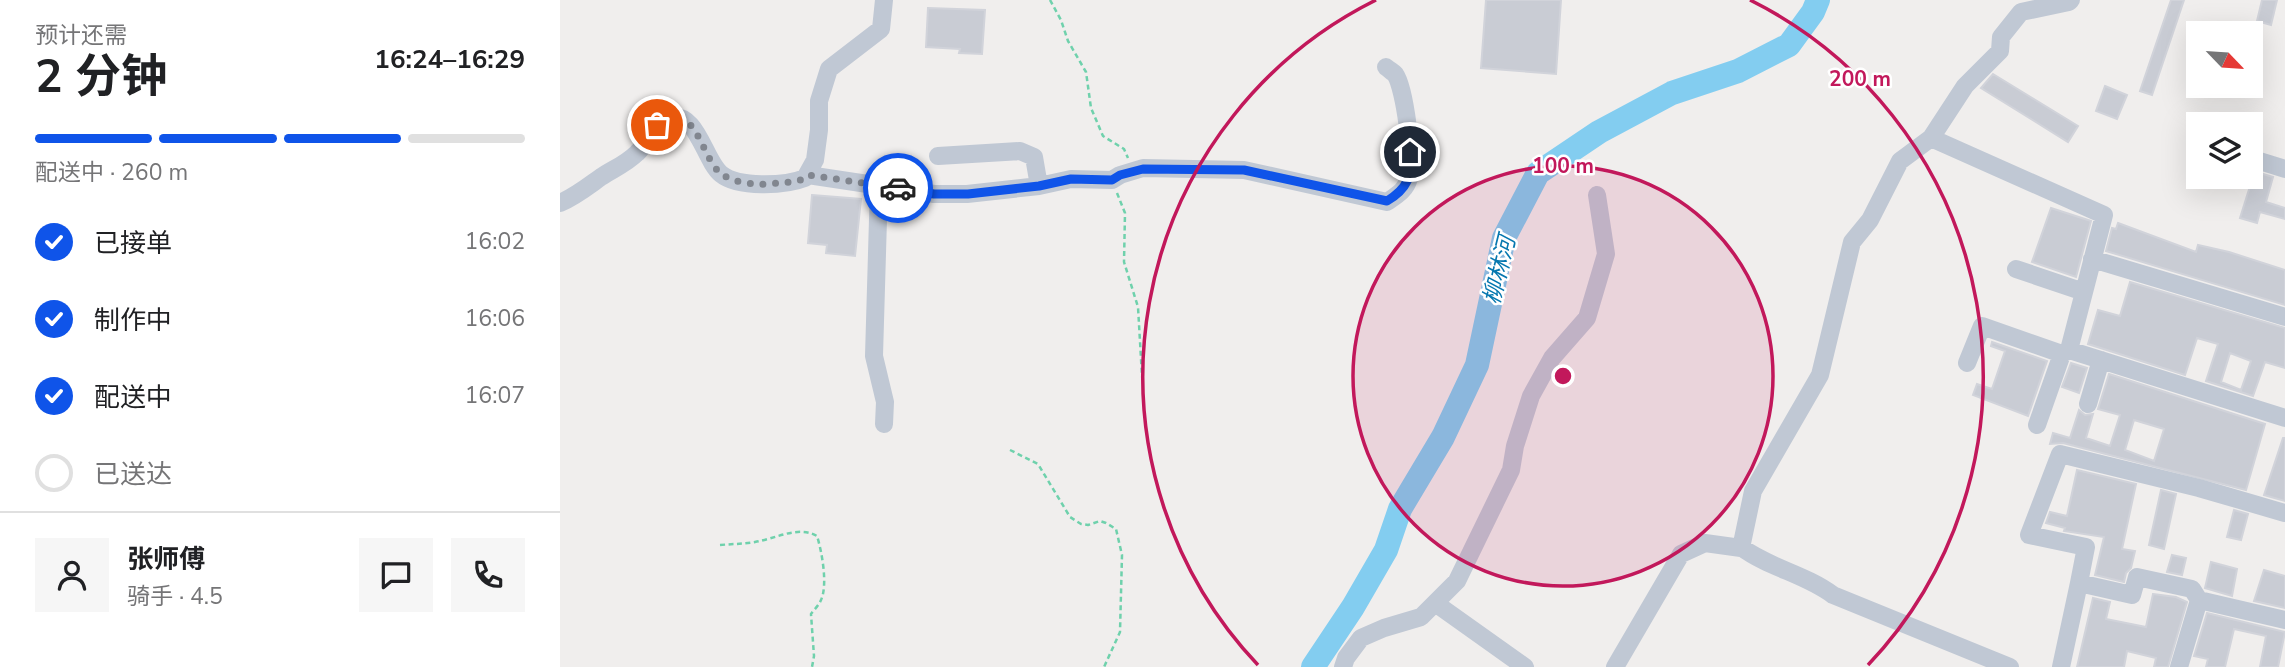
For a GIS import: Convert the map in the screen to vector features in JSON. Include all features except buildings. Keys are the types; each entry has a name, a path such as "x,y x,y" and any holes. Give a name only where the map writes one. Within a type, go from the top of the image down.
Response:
{"street":[{"path":"560,203 578,195 620,167 638,152 657,125 667,118 677,117 689,123 721,174 735,180 765,185 798,181 808,175 816,160 819,102 829,69 881,29 884,0"},
{"path":"1741,547 1753,491 1821,375 1852,243 1870,220 1900,161 1931,138 1965,86 2000,51 2001,37 2021,12 2071,0"},
{"path":"808,175 934,194 968,194 1039,186 1071,179 1112,180 1143,169 1244,170 1387,201 1400,193 1408,181 1412,166 1404,99 1395,73 1386,68"},
{"path":"1931,138 2104,215 2065,352 2037,425"},
{"path":"938,156 1020,151 1034,157 1039,186"},
{"path":"2263,162 2285,169"},
{"path":"879,185 874,356 885,402 884,424"},
{"path":"1343,667 1346,658 1361,638 1421,617 1457,581 1511,470 1531,396 1552,358 1587,318 1606,254 1597,195"},
{"path":"2092,259 2285,317"},
{"path":"2016,270 2084,292"},
{"path":"1967,363 1982,327 2101,360 2285,418"},
{"path":"2088,404 2101,360"},
{"path":"2061,667 2086,547 2029,535 2060,454 2199,488 2285,513"},
{"path":"1615,667 1682,554 1705,543 1741,547 1755,558 1818,584 1833,595 2010,667"},
{"path":"2079,583 2132,595 2137,577 2192,589 2199,600 2285,620"},
{"path":"2179,667 2199,600"},
{"path":"1435,603 1525,667"}],"path":[{"path":"1050,0 1086,72 1091,108 1103,136 1124,149 1132,172"},
{"path":"1112,180 1125,213 1124,262 1138,307 1142,376"},
{"path":"1010,450 1038,464 1070,517 1081,524 1100,522 1115,529 1122,555 1121,621 1120,632 1104,667"},
{"path":"720,545 757,542 794,532 809,532 817,536 821,548 824,589 821,602 811,614 814,656 812,667"}],"waterway":[{"name":"柳林河","path":"1313,667 1353,607 1386,550 1400,509 1443,437 1477,365 1504,238 1538,173 1599,132 1672,93 1738,71 1789,45 1813,12 1818,0"}],"way so far":[{"path":"657,125 667,118 677,117 689,123 721,174 735,180 765,185 798,181 808,175 898,188"}],"route":[{"path":"898,188 934,194 968,194 1039,186 1071,179 1112,180 1143,169 1244,170 1387,201 1400,193 1408,181 1412,166 1410,152"}]}
